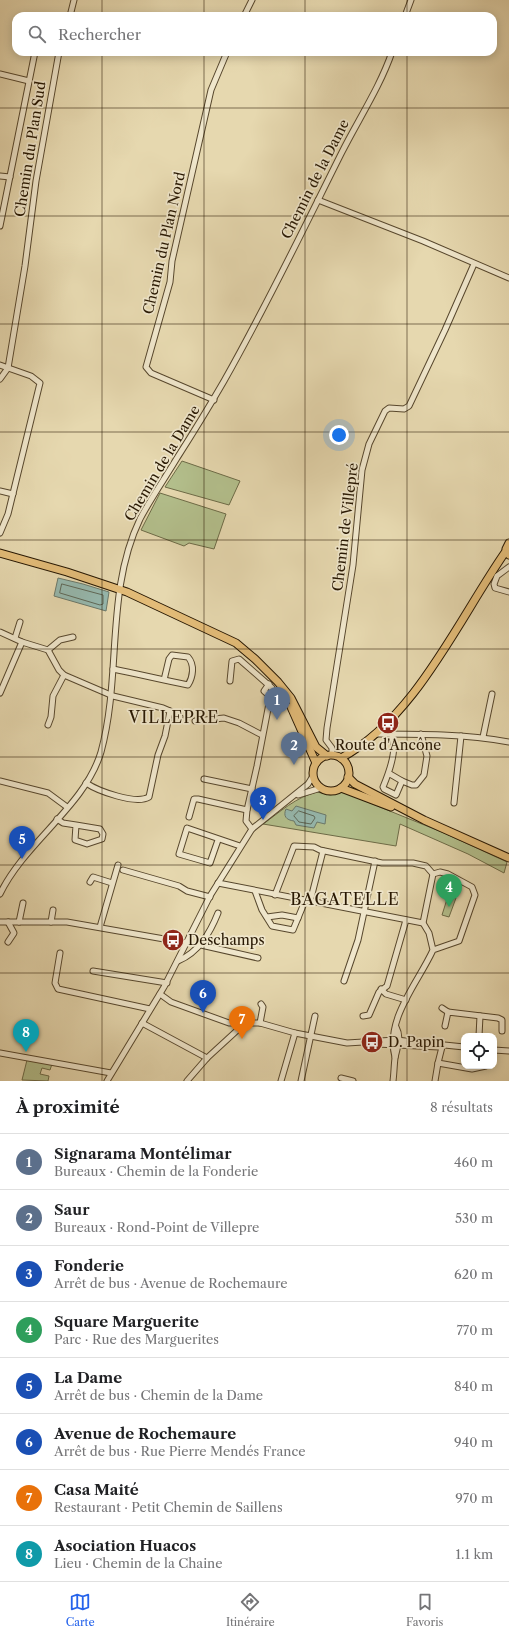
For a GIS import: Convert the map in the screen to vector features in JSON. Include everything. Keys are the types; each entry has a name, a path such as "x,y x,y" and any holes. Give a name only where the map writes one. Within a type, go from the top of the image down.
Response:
{"main road":[{"path":"346,764 357,749 384,727 413,692 460,626 491,574 508,554 509,543"},
{"path":"0,553 67,572 118,589 236,643 255,659 278,682 291,698 316,747 329,756 341,758 346,764 348,777 360,787 424,820 509,858"},
{"path":"278,682 316,763 313,776 315,780 321,788 331,791 340,788 348,777"},
{"path":"341,758 376,734"},
{"path":"316,763 329,756"},
{"path":"340,788 424,820"}],"street":[{"path":"71,12 74,0"},
{"path":"246,12 252,0"},
{"path":"406,12 411,0"},
{"path":"0,226 34,56"},
{"name":"Chemin du Plan Sud","path":"2,377 8,368 24,272 36,181 58,56"},
{"name":"Chemin du Plan Nord","path":"214,400 151,373 146,368 170,282 172,261 211,90 225,56"},
{"name":"Chemin de la Dame","path":"0,894 30,848 67,807 86,783 95,768 100,752 110,695 118,589 134,533 141,517 214,400 244,346 390,56"},
{"path":"0,74 29,81"},
{"path":"0,176 10,177"},
{"path":"318,200 423,241 509,278"},
{"name":"Chemin de Villepré","path":"329,756 332,748 326,740 353,565 362,470 369,444 385,411 389,408 404,409 409,406 474,264"},
{"path":"0,364 31,376 40,383 13,494 0,533"},
{"path":"0,491 13,494"},
{"path":"509,567 497,576 494,584 496,588 509,592"},
{"path":"15,638 20,622"},
{"path":"0,632 22,642 48,650 59,670 64,675 110,695 163,708 180,717"},
{"path":"48,650 60,640 73,637"},
{"path":"0,693 22,642"},
{"path":"113,669 164,680 188,685 191,680 193,665 192,661 188,657 172,654 168,659 164,680"},
{"path":"230,681 232,661 236,658 272,688 252,789 246,810 246,821 252,829"},
{"path":"48,724 51,717 53,696 64,675"},
{"path":"483,737 492,694"},
{"path":"86,783 102,791 140,801 149,797 158,755 165,736 170,711"},
{"path":"195,721 224,718 239,723 262,735"},
{"path":"384,727 391,734 393,751 390,774 383,787 396,795 402,781"},
{"path":"376,734 421,734 483,737 509,742"},
{"path":"390,774 412,785 416,785 424,775 427,756 421,734"},
{"path":"454,803 461,736"},
{"path":"107,1081 167,983 210,897 240,846 252,829 308,784 313,776"},
{"path":"204,779 252,789"},
{"path":"0,781 48,793 67,807"},
{"path":"291,798 321,788"},
{"path":"189,817 194,799 246,810"},
{"path":"57,819 63,823 100,829 103,834 102,840 87,844 75,840 76,826"},
{"path":"218,840 210,863 179,854 187,828 216,837 218,840 240,846"},
{"path":"275,895 294,846 314,847 323,851 375,861 401,862 426,866 433,874"},
{"path":"255,891 272,926 293,930 308,901 323,851"},
{"path":"344,981 364,912 375,861"},
{"path":"100,927 118,865"},
{"path":"123,870 179,886 188,891 210,897"},
{"path":"433,874 440,872 448,874 472,887 475,896 459,942 433,950"},
{"path":"423,924 433,874"},
{"path":"90,882 93,877 112,883"},
{"path":"218,883 423,924 429,933 433,950 398,1015 393,1081"},
{"path":"19,922 23,903"},
{"path":"51,922 53,910"},
{"path":"178,961 185,958 201,945 213,926 218,913"},
{"path":"267,917 282,915 298,918"},
{"path":"363,1016 369,1015 375,998 382,989 387,986 406,920"},
{"path":"0,922 67,922 187,943"},
{"path":"8,922 14,933 8,942"},
{"path":"201,945 258,958"},
{"path":"60,953 55,983 58,989 150,1009"},
{"path":"93,971 167,983"},
{"path":"382,989 386,994 406,1000"},
{"path":"160,994 171,1002 230,1023 243,1025 260,1023 311,1037 347,1043 413,1041 444,1046"},
{"path":"260,1023 263,1007 261,1004"},
{"path":"442,1008 448,1012 500,1018 502,1031"},
{"path":"445,1026 448,1012"},
{"path":"301,1081 315,1016"},
{"path":"479,1033 480,1016"},
{"path":"142,1024 207,1058"},
{"path":"187,1081 207,1058 243,1025"},
{"path":"280,1081 295,1033"},
{"path":"364,1043 381,1044 396,1042 461,1047"},
{"path":"435,1081 438,1063 444,1046"},
{"path":"497,1052 509,1051"},
{"path":"0,1053 111,1073"},
{"path":"438,1063 461,1067"},
{"path":"341,1078 353,1081"}],"green space":[{"path":"182,461 240,481 229,505 165,487"},
{"path":"160,493 226,514 214,549 189,543 184,546 141,530"},
{"path":"317,792 330,795 343,792 444,833 507,862 504,873 468,854 400,824 396,846 263,824 295,801"},
{"path":"448,896 456,898 449,917 442,915"},
{"path":"27,1060 52,1064 50,1070 42,1068 40,1074 49,1076 48,1081 22,1080"}],"water":[{"path":"58,578 109,592 106,611 54,596"},
{"path":"296,806 326,815 325,824 317,822 314,828 296,825 294,821 287,819 285,814 286,809 292,811"}],"place":[{"name":"Signarama Montélimar","path":"277,720"},
{"name":"Route d'Ancône","path":"388,723"},
{"name":"Saur","path":"294,765"},
{"name":"Fonderie","path":"263,820"},
{"name":"La Dame","path":"22,859"},
{"name":"Square Marguerite","path":"449,907"},
{"name":"Deschamps","path":"173,940"},
{"name":"Avenue de Rochemaure","path":"203,1013"},
{"name":"Casa Maité","path":"242,1039"},
{"name":"D. Papin","path":"372,1042"},
{"name":"Asociation Huacos","path":"26,1052"}],"district":[{"name":"VILLEPRE","path":"174,717"},
{"name":"BAGATELLE","path":"345,899"}]}
